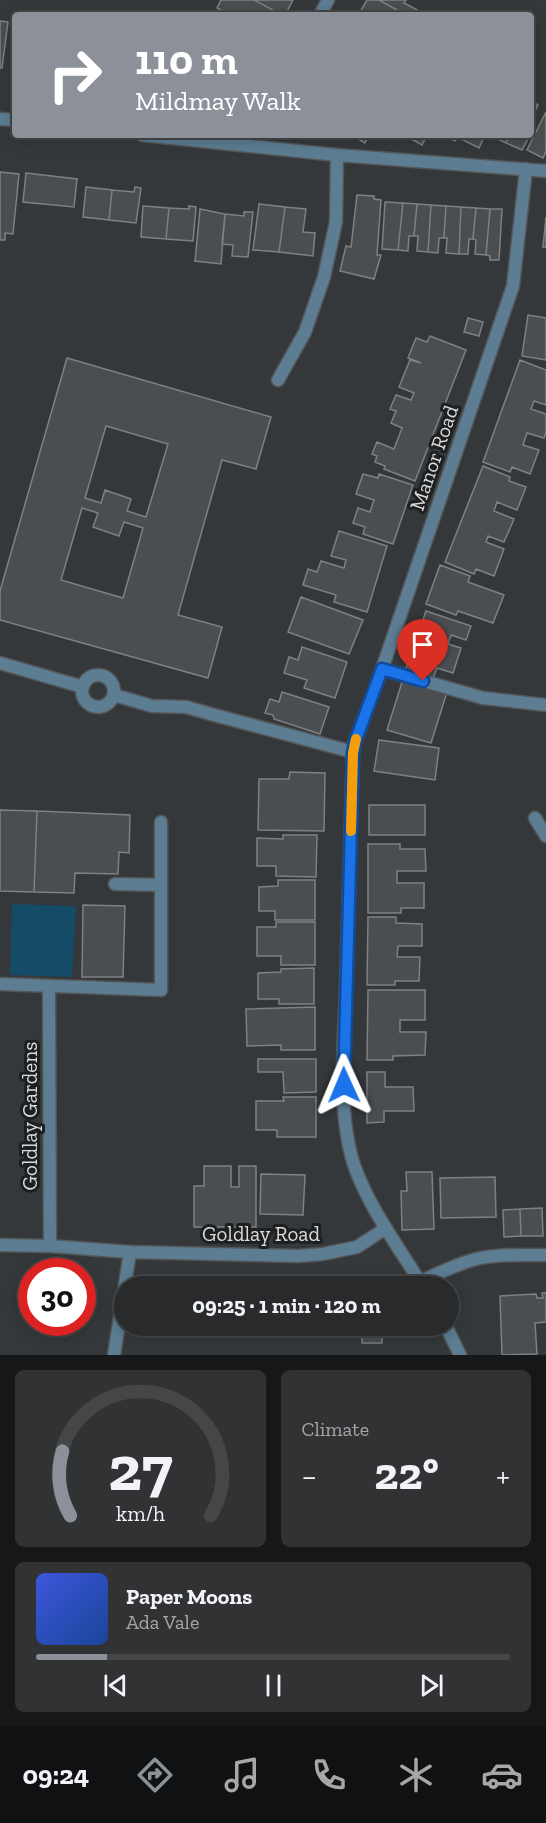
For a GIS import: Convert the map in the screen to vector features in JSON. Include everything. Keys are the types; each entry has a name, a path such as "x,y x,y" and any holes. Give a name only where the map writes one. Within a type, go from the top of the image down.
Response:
{"street":[{"path":"168,138 337,155 546,171"},
{"path":"246,147 250,138"},
{"path":"278,380 304,332 324,277 336,222 337,155"},
{"name":"Manor Road","path":"417,1276 373,1208 357,1172 348,1143 345,1121 343,1066 353,753 513,286 526,170"},
{"path":"0,663 83,687"},
{"path":"382,669 483,698 546,705"},
{"path":"99,675 105,676 113,684 114,695 105,706 95,707 86,702 82,692 89,678 99,675"},
{"path":"114,695 152,706 186,707 353,753"},
{"path":"535,818 546,836"},
{"path":"0,984 161,990 161,822"},
{"path":"115,884 161,885"},
{"name":"Goldlay Gardens","path":"50,986 50,1246"},
{"name":"Goldlay Road","path":"0,1245 129,1252 299,1256 357,1247 386,1228"},
{"path":"114,1355 129,1252"},
{"path":"436,1276 452,1267 476,1259 500,1255 546,1255"},
{"path":"451,1336 460,1355"}],"shaded area":[{"path":"12,904 76,906 72,977 10,975"}],"building":[{"path":"221,0 254,0 276,12 224,12 217,8"},
{"path":"254,0 293,0 287,12 276,12"},
{"path":"367,0 379,0 401,12 360,12"},
{"path":"379,0 406,0 404,3 421,12 401,12"},
{"path":"0,21 8,22 2,68 0,68"},
{"path":"546,112 546,151 543,158 527,150"},
{"path":"356,138 368,138 365,143"},
{"path":"409,138 426,138 422,145"},
{"path":"459,138 484,138 479,148"},
{"path":"496,138 508,138 506,143"},
{"path":"508,138 528,138 522,150 506,143"},
{"path":"0,172 19,174 13,234 5,233 5,240 0,240"},
{"path":"26,173 77,179 74,207 23,202"},
{"path":"86,187 112,190 109,220 83,217"},
{"path":"135,187 141,188 136,223 109,220 112,190 134,192"},
{"path":"357,195 374,196 374,199 381,200 377,255 381,255 374,279 340,271 346,246 351,247"},
{"path":"385,202 403,203 398,250 382,249"},
{"path":"403,203 417,204 414,236 409,236 408,251 398,250"},
{"path":"259,204 285,207 279,252 253,250"},
{"path":"417,204 431,205 428,252 417,251 418,236 414,236"},
{"path":"431,205 446,206 444,238 439,238 438,253 428,252"},
{"path":"143,206 169,208 166,239 141,237"},
{"path":"189,206 196,207 193,241 166,239 169,208 189,209"},
{"path":"446,206 461,207 459,254 446,253 447,238 444,238"},
{"path":"285,207 306,209 303,232 315,233 313,256 279,252"},
{"path":"461,207 476,208 473,239 469,239 468,254 459,254"},
{"path":"476,208 490,209 486,255 475,254 476,240 473,239"},
{"path":"200,209 225,214 221,264 195,261"},
{"path":"490,209 502,209 499,260 490,260 490,256 486,255"},
{"path":"244,212 253,212 248,257 232,256 233,245 222,244 225,214 244,216"},
{"path":"546,217 546,247 543,247"},
{"path":"528,315 546,318 546,360 522,356"},
{"path":"468,318 483,322 479,336 464,332"},
{"path":"430,336 466,350 415,481 384,469 385,466 375,462 377,456 372,454 377,442 394,449 402,428 391,423 396,411 390,409 396,395 411,400 414,393 399,387 410,360 421,363 408,358 416,338 427,342"},
{"path":"67,358 271,417 256,469 222,460 178,615 222,627 208,678 0,620 0,591","holes":["106,426 168,444 146,517 127,511 131,499 105,490 101,503 85,498","82,508 98,513 93,527 119,536 124,522 143,528 123,598 61,580"]},
{"path":"520,360 546,370 546,405 534,401 531,409 546,414 546,432 544,438 527,433 523,445 539,450 530,474 512,467 510,472 483,462"},
{"path":"483,466 510,477 509,481 526,487 517,510 497,502 494,511 514,519 504,542 488,536 486,542 504,549 494,576 476,569 474,574 445,562"},
{"path":"363,474 378,478 379,474 413,485 393,544 363,534 365,527 353,523 358,508 370,512 374,500 356,494"},
{"path":"339,531 387,546 367,612 334,602 336,595 303,585 308,569 317,572 321,561 344,568 346,560 331,556"},
{"path":"440,565 470,576 468,582 504,595 493,623 458,611 456,615 426,604"},
{"path":"301,597 363,620 349,654 288,632"},
{"path":"426,611 471,626 466,640 451,635 448,644 461,648 453,673 437,668 433,678 406,668"},
{"path":"302,647 347,662 335,698 304,688 307,680 284,673 289,657 298,660"},
{"path":"403,679 447,692 431,743 387,730"},
{"path":"282,692 329,707 320,734 274,719 273,715 265,713 270,699 279,702"},
{"path":"379,740 439,748 435,780 374,771"},
{"path":"290,772 325,773 324,831 258,830 259,779 289,779"},
{"path":"369,805 425,805 425,835 369,835"},
{"path":"0,810 37,811 34,892 0,891"},
{"path":"37,811 130,815 129,853 119,852 118,874 75,873 74,893 34,892"},
{"path":"283,835 317,835 316,877 276,876 276,866 257,866 257,838 283,839"},
{"path":"368,844 400,844 400,849 425,849 426,871 397,871 397,883 424,883 424,908 401,908 401,913 368,913"},
{"path":"278,880 315,880 315,920 275,920 275,911 259,911 259,887 278,886"},
{"path":"83,905 125,906 123,977 82,977"},
{"path":"368,917 396,917 396,923 422,924 422,946 398,946 397,957 420,957 419,981 395,981 395,985 367,985"},
{"path":"276,922 315,922 315,965 281,965 281,956 257,956 257,927 276,927"},
{"path":"314,968 314,1004 279,1004 279,999 258,999 258,973 281,972 281,969"},
{"path":"368,990 425,990 425,1020 400,1020 400,1032 426,1032 425,1055 393,1056 393,1060 367,1060"},
{"path":"315,1007 315,1050 281,1050 281,1045 247,1046 246,1009"},
{"path":"258,1059 316,1059 316,1092 284,1093 283,1072 258,1072"},
{"path":"367,1072 385,1072 385,1087 413,1087 414,1111 384,1111 384,1122 367,1123"},
{"path":"283,1097 316,1097 316,1137 277,1137 277,1130 256,1130 256,1101 284,1101"},
{"path":"204,1166 231,1166 231,1187 239,1187 239,1166 256,1166 256,1227 194,1227 194,1186 204,1186"},
{"path":"406,1172 432,1172 434,1229 402,1230 401,1191 407,1191"},
{"path":"261,1174 305,1175 303,1215 260,1214"},
{"path":"495,1177 496,1217 441,1218 440,1178"},
{"path":"542,1208 543,1236 521,1236 520,1209"},
{"path":"520,1209 521,1236 504,1237 503,1210"},
{"path":"542,1293 546,1293 546,1322 535,1323 537,1354 502,1355 500,1296 536,1294 537,1298 543,1298"},
{"path":"362,1336 382,1336 382,1343 362,1343"}],"slow traffic":[{"path":"351,831 353,753 356,739"}],"route":[{"path":"344,1085 355,742 382,669 423,681"}]}
